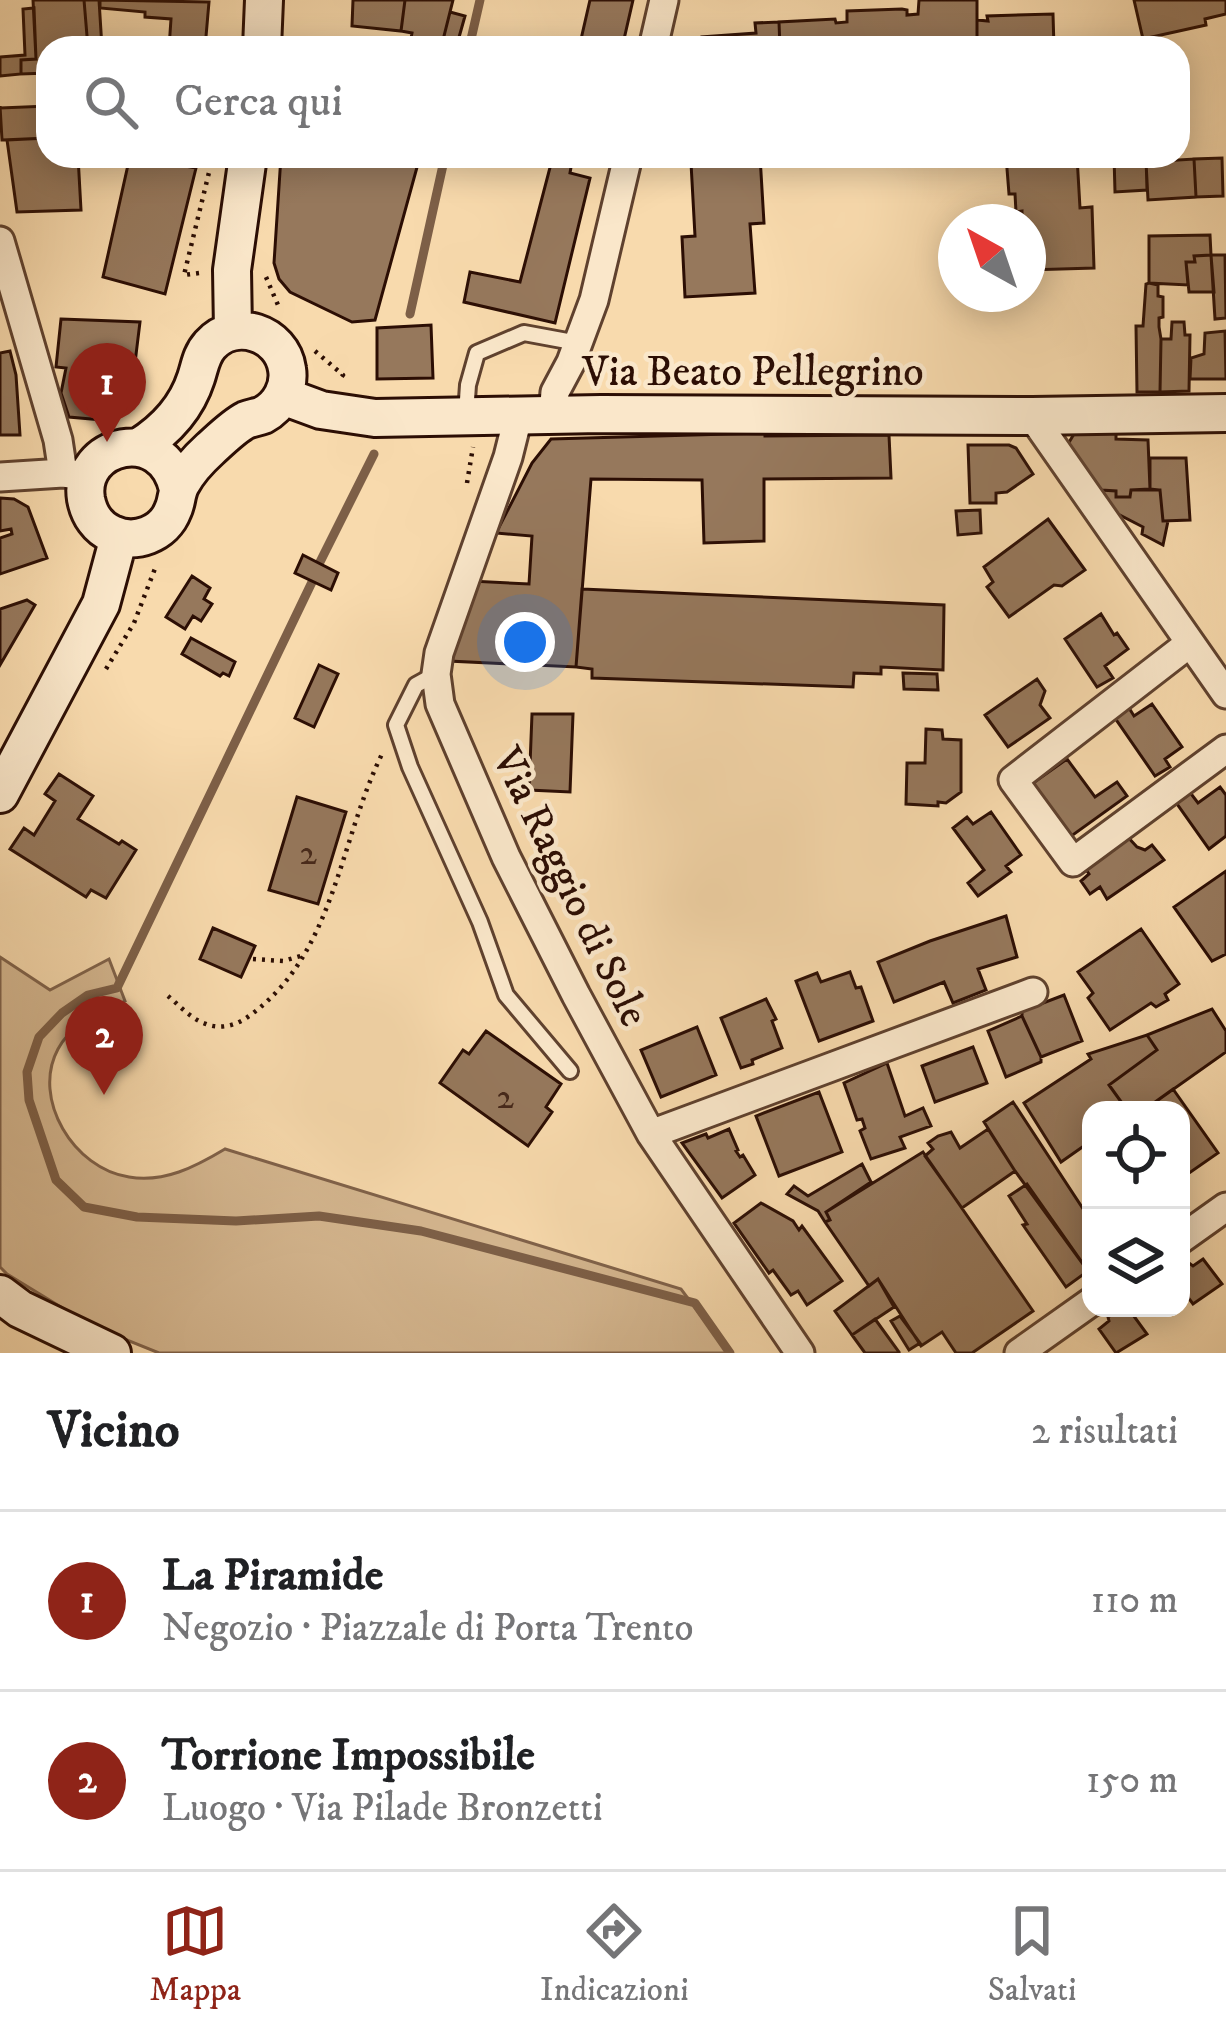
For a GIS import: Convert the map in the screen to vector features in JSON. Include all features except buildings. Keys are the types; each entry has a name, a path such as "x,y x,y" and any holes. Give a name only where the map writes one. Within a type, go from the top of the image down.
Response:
{"main road":[{"path":"262,36 264,0"},
{"path":"233,331 232,270 246,168"},
{"path":"139,447 176,417 189,397 200,360 219,337 248,330 274,342 287,368 283,395 274,408 246,420 207,451 178,489 171,518 161,528 134,539 119,537 98,524 76,475 109,453 139,447 170,466 178,489"},
{"path":"198,375 207,403 218,413 246,420"},
{"name":"Via Beato Pellegrino","path":"283,395 321,410 375,418 1226,413"},
{"path":"5,778 101,604 119,537"},
{"path":"7,1310 112,1353"}],"street":[{"path":"656,36 664,0"},
{"name":"Via Raggio di Sole","path":"625,168 594,300 578,344 555,392 500,480 468,564 439,653 440,704 506,857 651,1135 800,1353"},
{"path":"0,241 58,440 76,475 0,477"},
{"path":"1032,416 1226,694"},
{"path":"1190,644 1013,780 1072,862 1226,749"},
{"path":"651,1135 1033,992"},
{"path":"1190,1233 1226,1207"},
{"path":"1019,1353 1082,1308"}],"lane":[{"path":"465,418 477,353 524,333 578,344"},
{"path":"436,674 416,685 396,725 410,767 480,922 506,995 570,1071"}],"path":[{"path":"184,275 210,168"},
{"path":"168,996 209,1026 224,1027 240,1023 269,1002 296,971 320,925 363,800 396,725"},
{"path":"253,959 284,961 304,955"}],"shaded area":[{"path":"0,957 50,990 109,959 125,1001 87,1020 64,1040 51,1069 50,1089 54,1109 75,1146 109,1171 129,1177 167,1176 225,1149 681,1289 729,1353 159,1353 92,1326 0,1267"}],"waterway":[{"path":"472,36 480,0"},
{"path":"410,314 442,168"},
{"path":"319,564 374,454"},
{"path":"313,580 117,988 88,995 39,1037 27,1072 29,1100 56,1180 84,1207 137,1217 236,1221 319,1216 421,1231 695,1303 730,1353"}],"place":[{"name":"La Piramide","path":"107,442"},
{"name":"Torrione Impossibile","path":"104,1095"}]}
